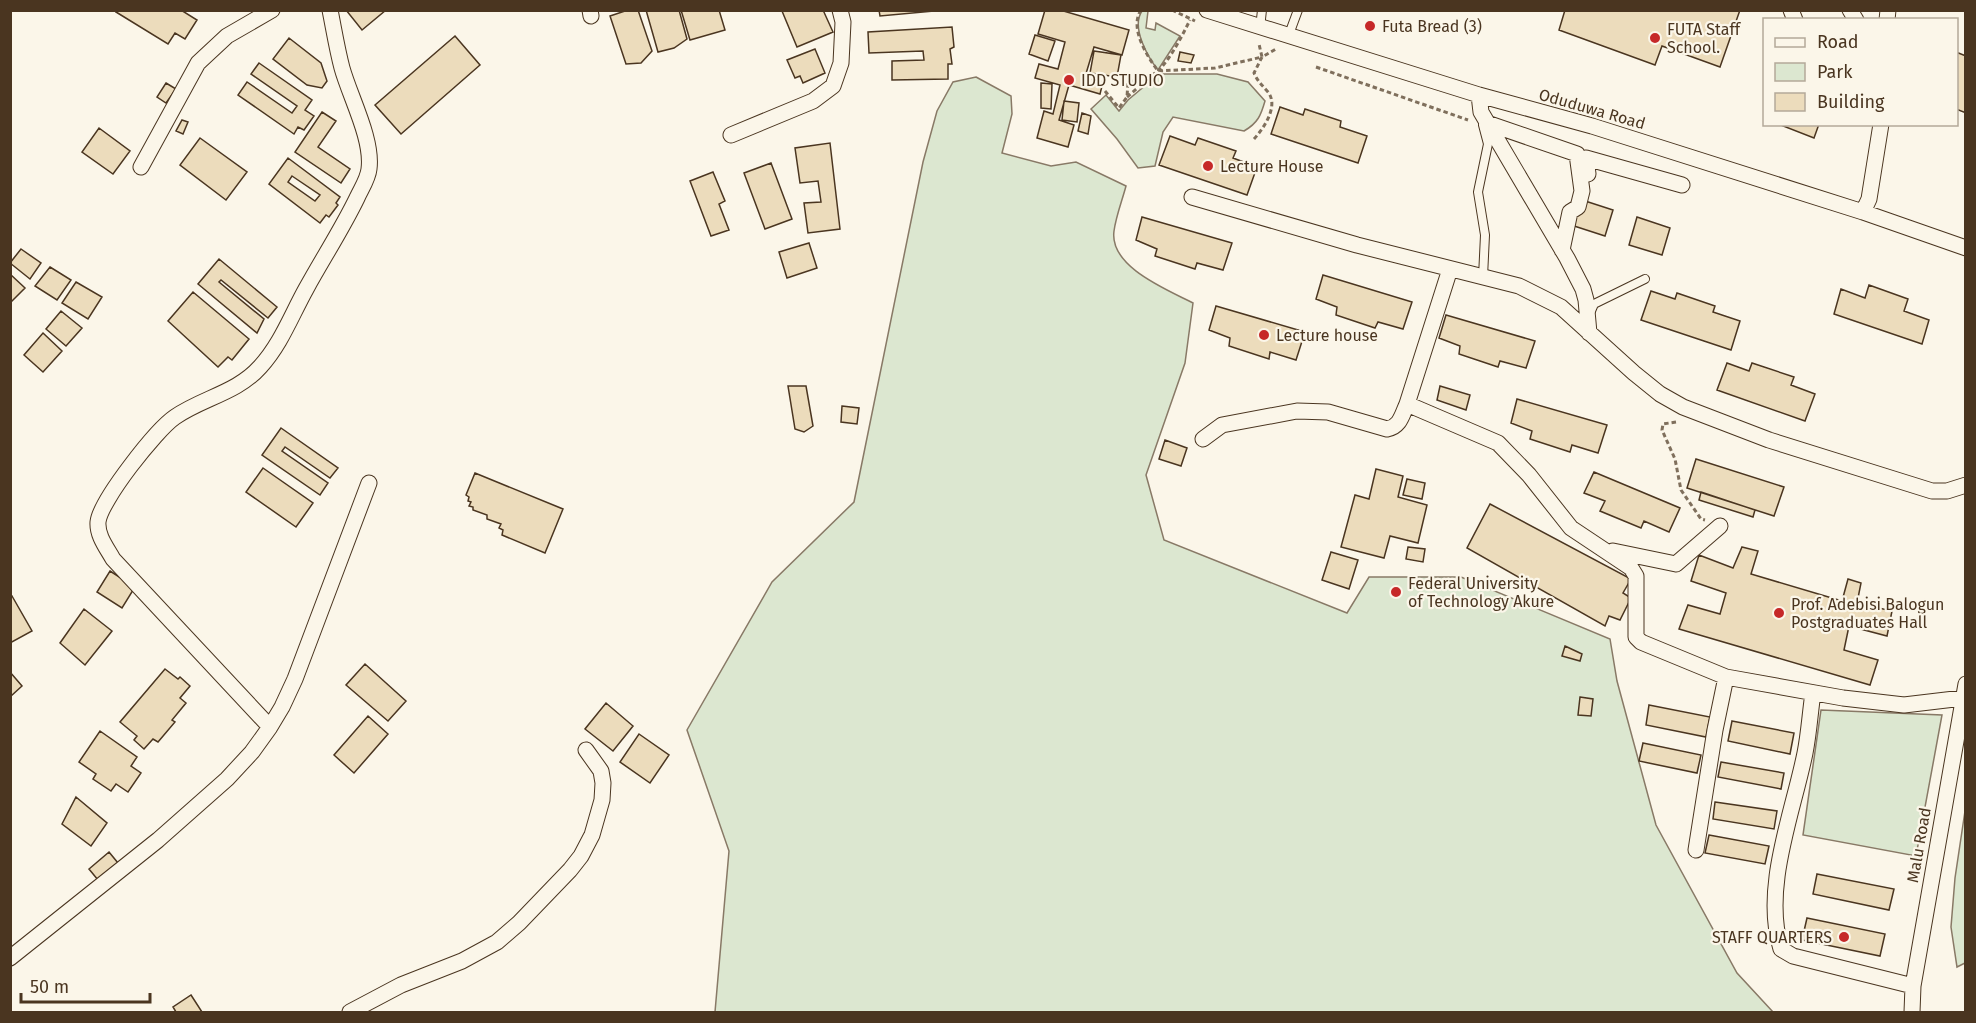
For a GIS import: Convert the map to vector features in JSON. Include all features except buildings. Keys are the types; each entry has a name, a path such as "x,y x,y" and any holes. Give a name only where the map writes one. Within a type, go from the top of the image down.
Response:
{"street":[{"path":"141,167 198,63 227,36 272,10"},
{"path":"270,727 113,559 98,533 98,521 102,508 142,449 160,429 175,417 224,393 246,379 266,360 280,342 365,181 369,169 366,138 342,68 330,10"},
{"path":"731,135 813,100 833,86 841,63 843,22 840,10"},
{"name":"Oduduwa Road","path":"1207,10 1259,34 1283,42 1592,126 1863,212 1965,248"},
{"path":"1479,95 1484,118 1583,289 1589,326"},
{"path":"1484,118 1577,154 1582,191"},
{"path":"1863,212 1869,199 1881,126"},
{"path":"1562,250 1570,212 1578,207 1588,177 1586,158 1682,185"},
{"path":"1192,197 1357,246 1519,286 1561,307 1589,326 1634,374 1660,394 1683,407 1779,444 1932,491 1947,491 1965,485"},
{"path":"1203,439 1222,425 1297,411 1328,412 1387,429 1394,428 1399,423 1407,404 1450,269"},
{"path":"1407,404 1498,443 1529,475 1571,528 1625,563 1636,576 1636,637 1641,642 1726,677 1813,693 1904,705 1964,691"},
{"path":"10,958 122,869 227,779 252,752 282,707 295,680 369,483"},
{"path":"1601,549 1676,564 1720,526"},
{"path":"1696,850 1726,677"},
{"name":"Malu Road","path":"1912,1012 1913,986 1964,691"},
{"path":"1813,693 1805,753 1784,835 1777,876 1776,932 1781,948 1793,956 1913,986"},
{"path":"350,1012 401,985 462,961 497,942 519,923 570,870 581,856 592,835 602,801 603,783 600,771 586,750"}],"lane":[{"path":"1259,34 1262,10"},
{"path":"1283,42 1298,10"},
{"path":"1483,277 1485,235 1478,192 1488,144 1484,118"},
{"path":"1589,326 1594,304 1645,279"}],"path":[{"path":"1141,10 1137,16 1136,25 1150,60 1158,71"},
{"path":"1105,91 1119,108 1127,97 1158,71 1181,38 1190,20"},
{"path":"1254,139 1268,122 1271,99 1269,93 1259,84 1254,73 1262,57 1259,34"},
{"path":"1127,97 1128,81 1142,79 1158,71 1215,68 1262,57 1283,42"},
{"path":"1316,67 1467,119 1488,144"},
{"path":"1676,422 1663,424 1662,430 1675,459 1681,490 1701,519 1720,526"}],"green space":[{"path":"1142,11 1148,11 1146,28 1155,30 1156,23 1180,36 1158,70 1149,57 1139,33 1138,25"},
{"path":"1159,74 1217,74 1248,82 1265,101 1258,118 1244,131 1173,117 1163,132 1155,166 1138,168 1091,109 1106,95 1119,111 1128,100"},
{"path":"976,77 1011,96 1012,114 1002,153 1051,166 1076,162 1126,186 1114,231 1115,244 1121,256 1142,276 1193,303 1185,363 1146,475 1164,540 1347,613 1369,577 1461,577 1610,639 1617,681 1656,825 1737,973 1773,1012 715,1012 729,851 687,730 772,582 854,502 923,162 937,111 953,82"},
{"path":"1821,710 1942,715 1916,856 1803,835"},
{"path":"1965,811 1965,963 1957,967 1951,927 1955,878"}],"place":[{"name":"Futa Bread (3)","path":"1370,26"},
{"name":"FUTA Staff School.","path":"1655,38"},
{"name":"IDD STUDIO","path":"1069,80"},
{"name":"Lecture House","path":"1208,166"},
{"name":"Lecture house","path":"1264,335"},
{"name":"Federal University of Technology Akure","path":"1396,592"},
{"name":"Prof. Adebisi Balogun Postgraduates Hall","path":"1779,613"},
{"name":"STAFF QUARTERS","path":"1844,937"}]}
